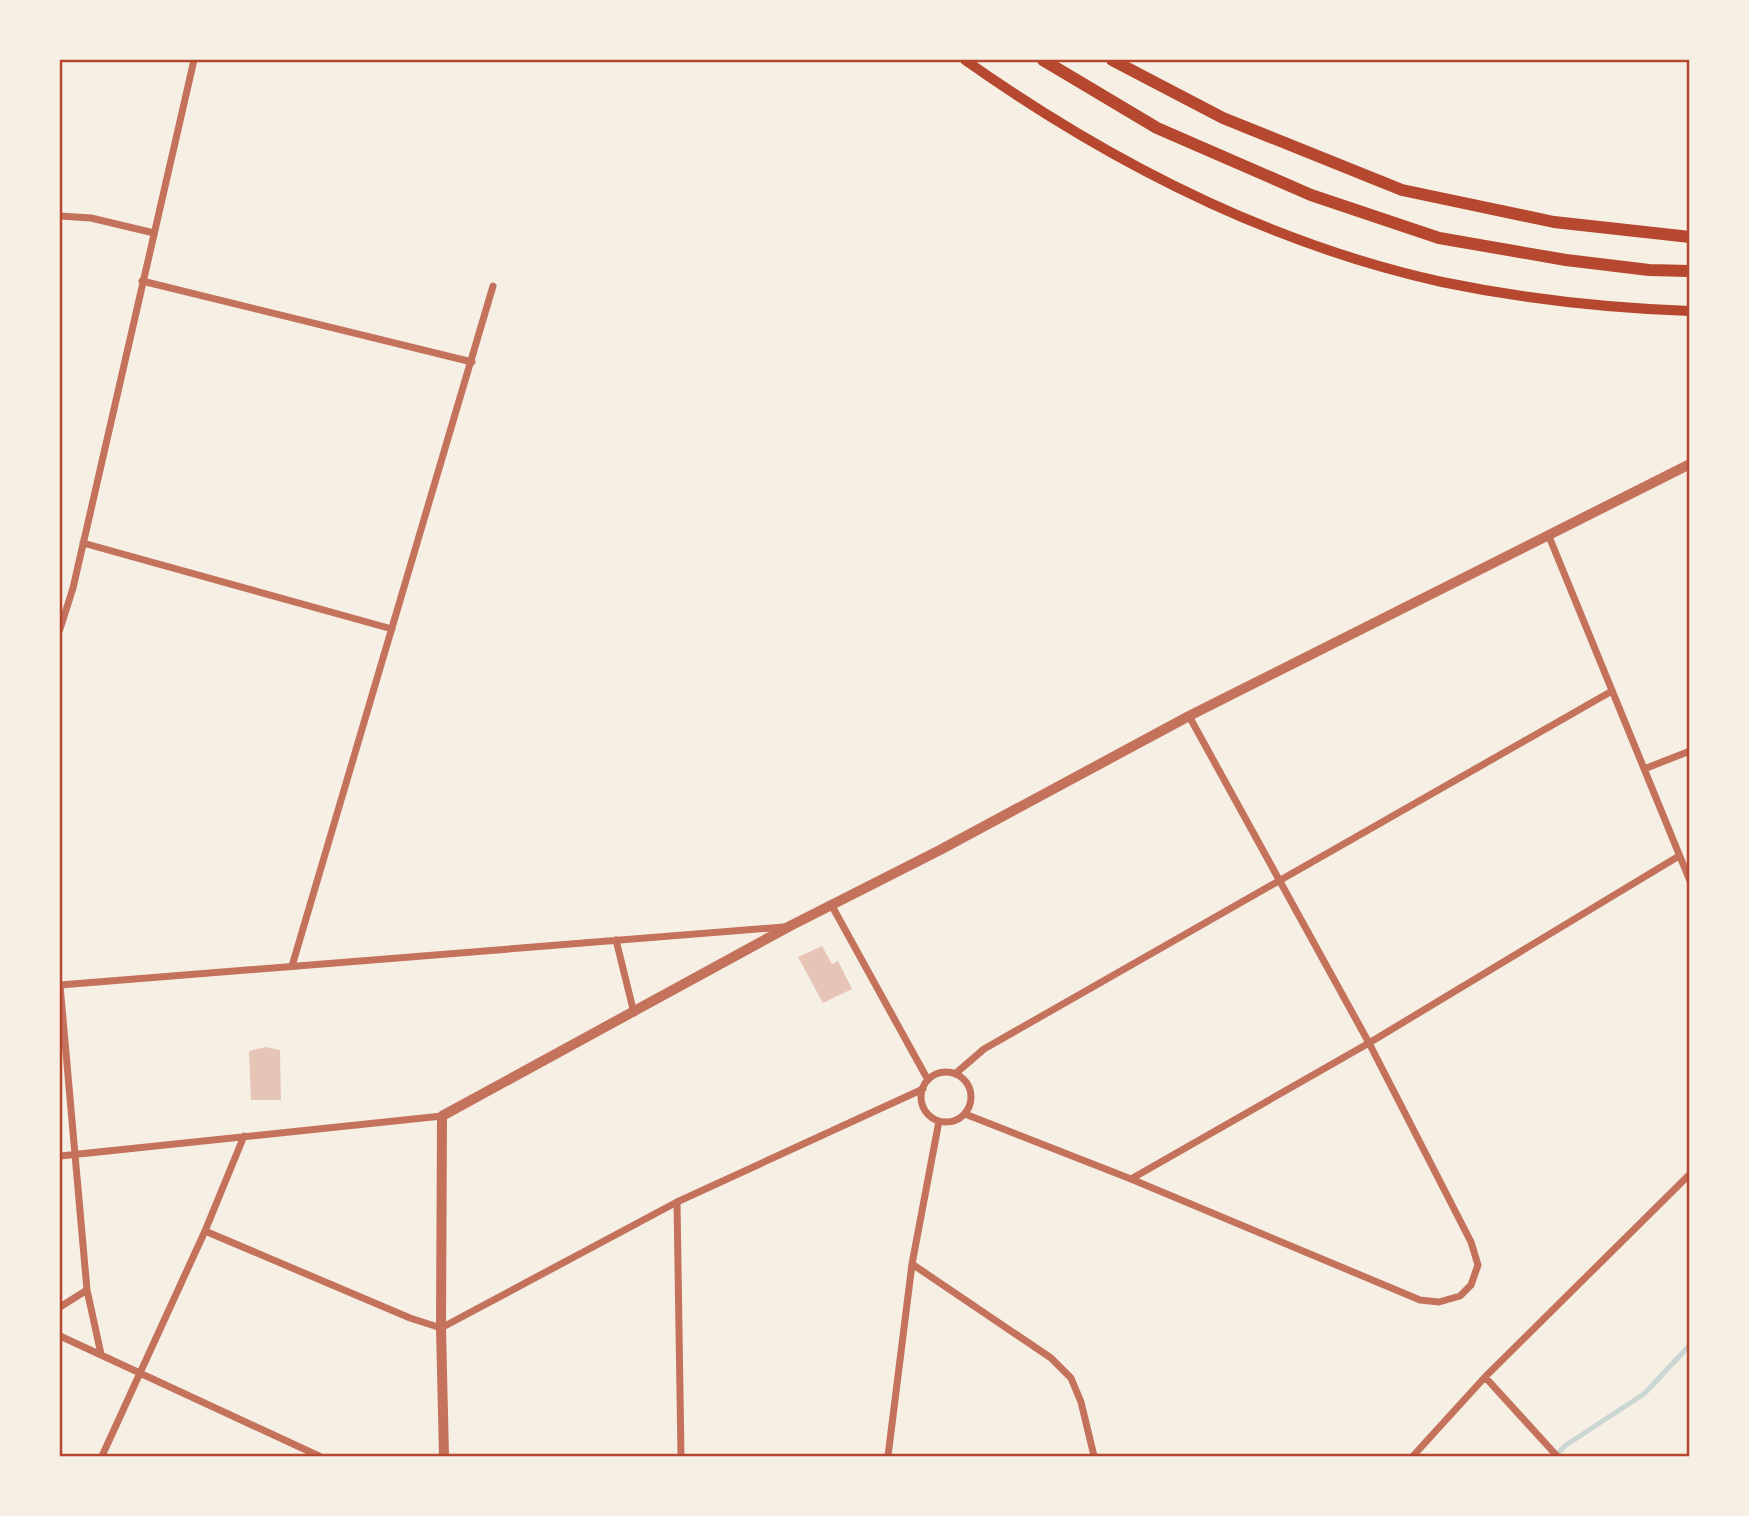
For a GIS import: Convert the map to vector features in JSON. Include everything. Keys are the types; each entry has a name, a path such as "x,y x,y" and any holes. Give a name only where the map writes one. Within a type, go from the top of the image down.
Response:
{"highway":[{"path":"1042,60 1157,128 1311,195 1439,238 1566,260 1649,270 1689,271"},
{"path":"1112,60 1223,118 1402,190 1554,222 1689,237"}],"main road":[{"path":"965,60 1024,102 1188,194 1259,224 1348,256 1441,281 1523,296 1619,308 1689,311"}],"street":[{"path":"60,629 73,588 194,60"},
{"path":"60,216 90,218 154,233"},
{"path":"142,281 472,362"},
{"path":"292,966 493,286"},
{"path":"60,1156 442,1116 790,926 1189,716 1689,464"},
{"path":"1548,534 1689,881"},
{"path":"83,543 392,629"},
{"path":"955,1074 984,1049 1612,691"},
{"path":"965,1114 1132,1179 1420,1300 1439,1302 1460,1296 1471,1285 1478,1265 1471,1242 1369,1043 1189,716"},
{"path":"1644,769 1689,751"},
{"path":"1132,1179 1369,1043 1679,856"},
{"path":"832,906 928,1080"},
{"path":"101,1354 87,1290 60,985 790,926"},
{"path":"616,940 634,1013"},
{"path":"940,1073 955,1074 967,1084 970,1091 969,1107 965,1114 954,1121 939,1121 926,1111 922,1104 923,1088 928,1080 940,1073"},
{"path":"205,1231 411,1318 441,1328 677,1202 923,1088"},
{"path":"442,1116 441,1328 444,1457"},
{"path":"888,1457 912,1264 939,1121"},
{"path":"102,1457 205,1231 244,1136"},
{"path":"1413,1457 1485,1377 1689,1174"},
{"path":"677,1202 681,1457"},
{"path":"912,1264 1051,1358 1071,1378 1081,1402 1094,1457"},
{"path":"60,1307 87,1290"},
{"path":"60,1336 318,1457"},
{"path":"1485,1377 1558,1457"}],"building":[{"path":"822,946 832,964 838,961 852,989 823,1003 798,957"},
{"path":"266,1047 280,1050 281,1100 251,1100 249,1051"}],"waterway":[{"path":"1555,1456 1566,1445 1644,1394 1690,1345"}]}
